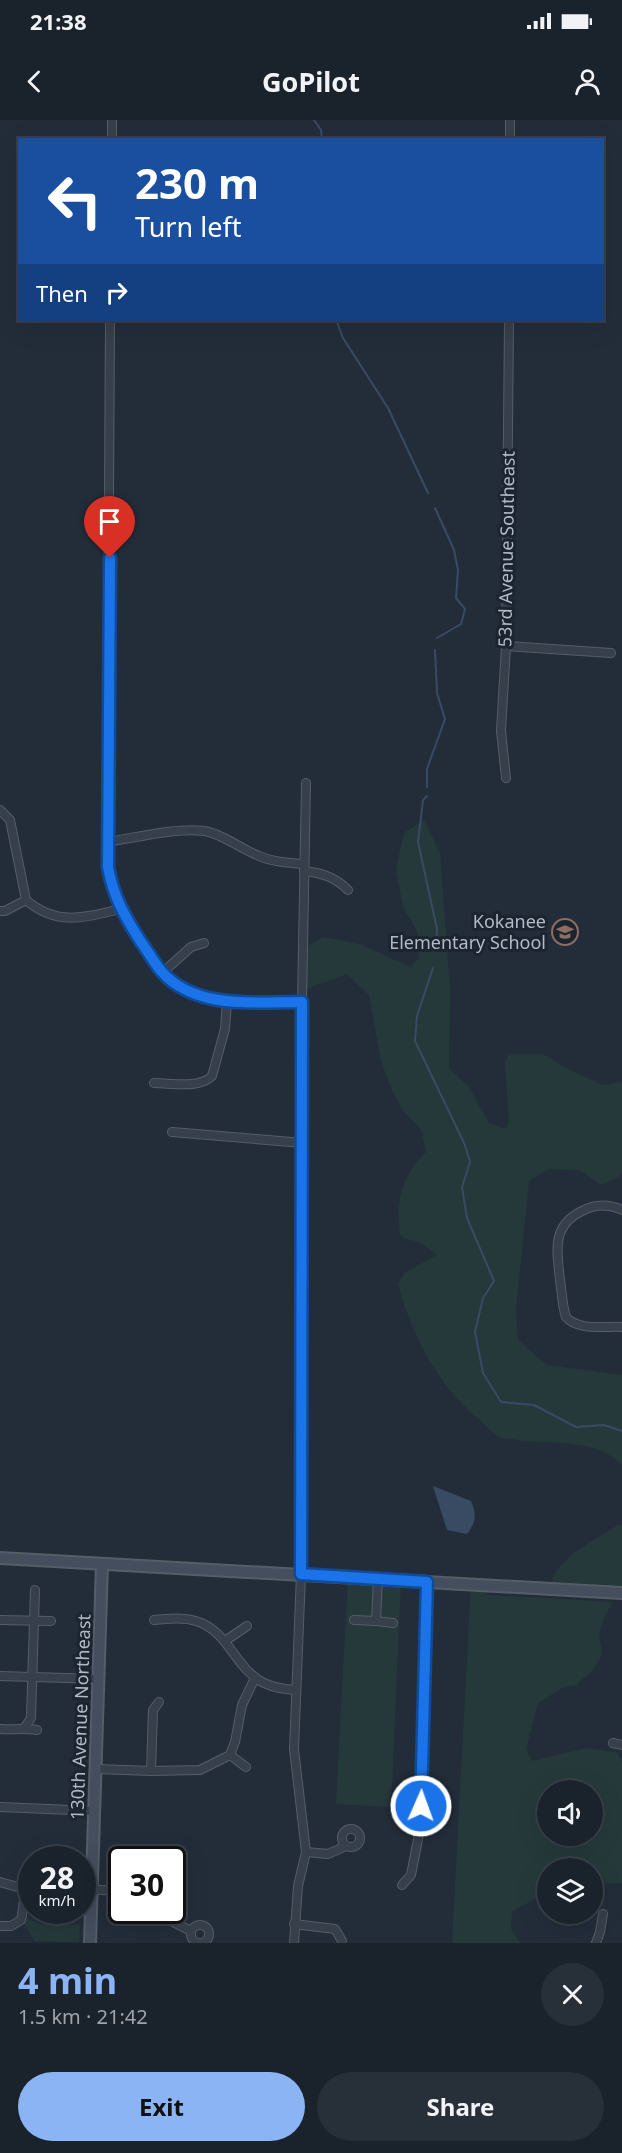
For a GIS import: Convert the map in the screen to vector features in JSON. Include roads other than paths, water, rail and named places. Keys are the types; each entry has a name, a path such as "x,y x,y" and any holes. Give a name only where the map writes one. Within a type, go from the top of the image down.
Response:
{"street":[{"path":"112,120 112,138"},
{"path":"510,120 510,138"},
{"path":"110,321 107,842 111,886 120,909 162,972 178,985 194,993 227,1001 302,1002"},
{"name":"53rd Avenue Southeast","path":"506,778 501,731 506,646 509,321"},
{"path":"506,646 611,653"},
{"path":"294,1943 298,1886 306,1852 294,1749 301,1574 302,1002 306,783"},
{"path":"3,811 9,820 26,900 39,911 66,918 85,917 120,909"},
{"path":"107,842 172,832 204,831 260,856 338,880 348,890"},
{"path":"0,911 26,900"},
{"path":"162,972 191,947 204,943"},
{"path":"154,1083 198,1084 207,1081 212,1076 225,1029 227,1001"},
{"path":"172,1132 303,1143"},
{"path":"622,1210 600,1205 572,1215 559,1234 557,1248 566,1317 571,1323 579,1325 622,1327"},
{"path":"0,1558 622,1593"},
{"name":"130th Avenue Northeast","path":"91,1846 95,1810 102,1564"},
{"path":"376,1621 378,1579"},
{"path":"402,1885 411,1875 420,1829 427,1582"},
{"path":"25,1727 31,1718 35,1590"},
{"path":"154,1620 180,1619 198,1622 214,1630 255,1678 272,1686 296,1690"},
{"path":"0,1620 51,1621"},
{"path":"354,1620 393,1623"},
{"path":"225,1641 247,1626"},
{"path":"0,1676 99,1679"},
{"path":"96,1769 200,1770 230,1755 235,1742 242,1705 255,1678"},
{"path":"151,1771 153,1710 159,1702"},
{"path":"0,1729 16,1730 25,1727 37,1730"},
{"path":"230,1755 246,1767"},
{"path":"0,1807 95,1810"},
{"path":"306,1852 328,1854 346,1846"},
{"path":"0,1882 18,1886"},
{"path":"0,1926 18,1923"},
{"name":"130th Avenue Northeast","path":"89,1924 90,1943"},
{"path":"177,1924 191,1931"},
{"path":"294,1924 335,1929 340,1942 351,1943"},
{"path":"596,1943 601,1924"}],"water":[{"path":"433,1486 471,1501 475,1518 467,1534 447,1530"}],"waterway":[{"path":"314,120 321,130 322,138"},
{"path":"336,321 343,338 388,408 428,493"},
{"path":"435,508 454,550 458,570 456,598 465,609 461,624 437,638"},
{"path":"427,787 427,769 445,719 437,693 435,650"},
{"path":"427,796 423,800 418,842 437,929 436,945"},
{"path":"433,968 417,1016 415,1041 465,1145 470,1162 462,1187 467,1218 494,1281 483,1298 475,1332 483,1373 501,1402 534,1405 576,1427 604,1425 622,1431"}],"place":[{"name":"Kokanee Elementary School","path":"565,932"}]}
